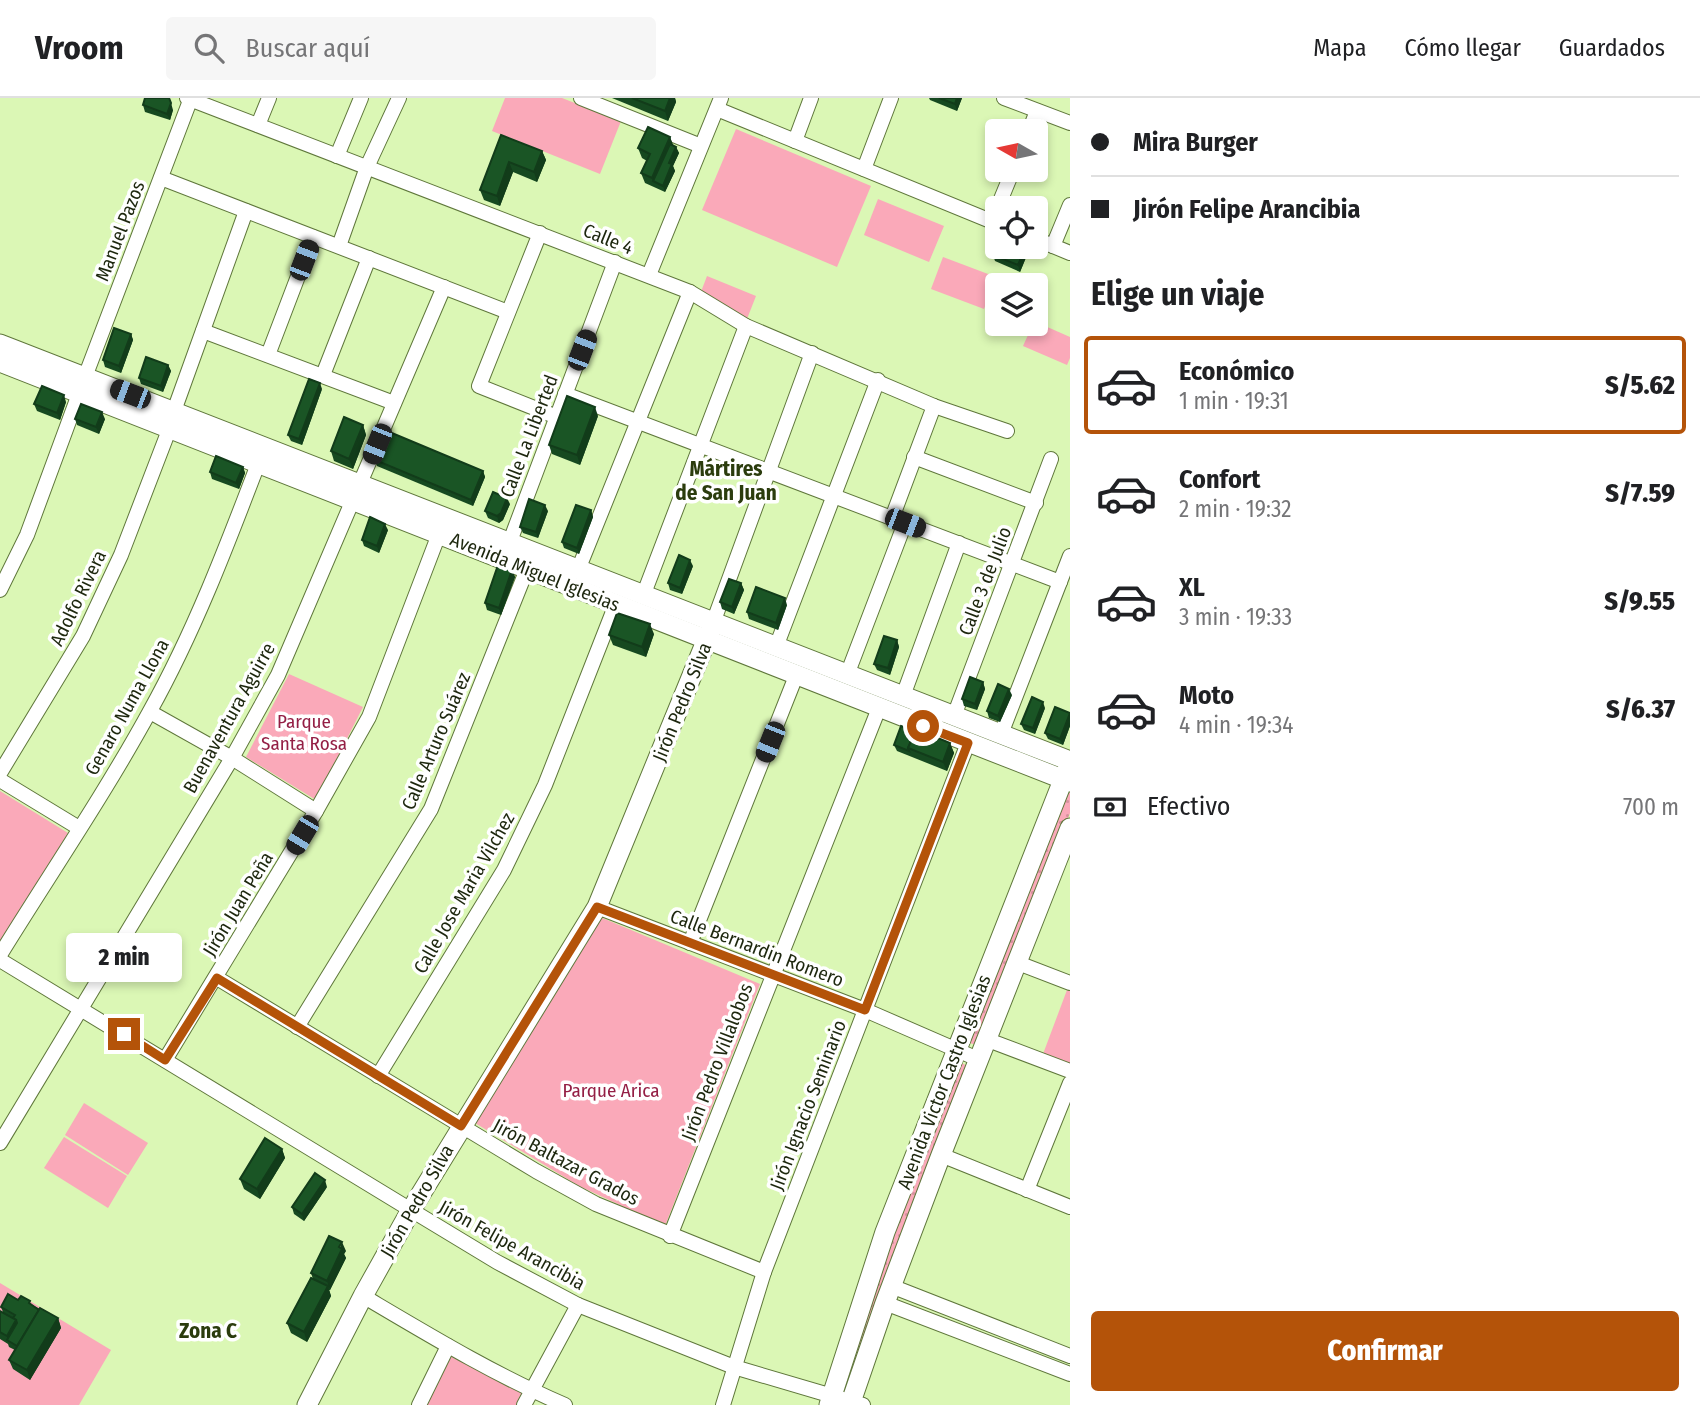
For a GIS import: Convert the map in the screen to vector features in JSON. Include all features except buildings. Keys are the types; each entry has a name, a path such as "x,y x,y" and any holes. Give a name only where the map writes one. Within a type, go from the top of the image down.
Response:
{"main road":[{"name":"Avenida Miguel Iglesias","path":"0,344 82,386"},
{"name":"Avenida Miguel Iglesias","path":"0,362 82,386 172,420 357,493 439,534 616,604 710,632 776,647 1001,734 1068,771"},
{"name":"Avenida Miguel Iglesias","path":"172,420 258,464 357,493 509,544 643,596 796,676 968,743 1068,771"},
{"name":"Jirón Pedro Silva","path":"307,1405 411,1210 597,907 710,632"},
{"name":"Avenida Victor Castro Iglesias","path":"845,1402 885,1232 1068,771"},
{"name":"Avenida Victor Castro Iglesias","path":"845,1402 1070,828"}],"street":[{"path":"258,125 269,98"},
{"path":"337,156 361,98"},
{"path":"339,246 367,167 399,98"},
{"path":"581,98 701,146"},
{"path":"795,141 811,98"},
{"path":"864,169 891,98"},
{"path":"1005,98 1070,123"},
{"name":"Calle 4","path":"190,99 649,275 690,292 746,326 934,405 1007,431"},
{"name":"Manuel Pazos","path":"0,590 27,535 190,99"},
{"path":"649,275 719,103 795,141 985,219"},
{"path":"1034,119 1037,111"},
{"path":"161,178 508,312"},
{"path":"1053,246 1070,205"},
{"name":"Adolfo Rivera","path":"0,773 83,636 121,555 246,211"},
{"path":"540,233 479,386 557,417"},
{"path":"268,355 313,237"},
{"path":"1048,244 1070,253"},
{"path":"323,375 369,258"},
{"name":"Calle La Liberted","path":"509,544 615,262"},
{"name":"Buenaventura Aguirre","path":"0,1143 232,758 279,672 444,287"},
{"path":"578,570 690,292"},
{"path":"643,596 746,326"},
{"path":"204,331 394,402"},
{"path":"710,632 812,353"},
{"path":"776,647 878,380"},
{"path":"565,394 1060,582"},
{"path":"847,675 898,520 914,457 934,405"},
{"path":"914,457 1036,503"},
{"name":"Calle 3 de Julio","path":"954,716 1051,459"},
{"name":"Genaro Numa Llona","path":"0,957 150,712 219,567 258,464"},
{"name":"Jirón Juan Peña","path":"165,1060 217,978 369,717 439,534"},
{"path":"903,696 959,543"},
{"path":"1001,734 1070,556"},
{"name":"Calle Arturo Suárez","path":"297,1027 431,809 527,569"},
{"name":"Calle Jose Maria Vilchez","path":"379,1076 504,870 545,785 616,604"},
{"path":"690,943 796,676"},
{"name":"Jirón Pedro Villalobos","path":"670,1236 878,708"},
{"path":"150,712 232,758 316,811"},
{"name":"Jirón Ignacio Seminario","path":"723,1405 764,1272 968,743"},
{"path":"0,780 79,828"},
{"name":"Calle Bernardin Romero","path":"597,907 865,1010 980,1060"},
{"name":"Jirón Felipe Arancibia","path":"0,957 497,1262 578,1306 734,1367 845,1402"},
{"path":"1018,962 1070,983"},
{"name":"Jirón Baltazar Grados","path":"217,978 461,1126 596,1204 764,1272"},
{"path":"988,1040 1070,1071"},
{"path":"1027,1191 1070,1083"},
{"path":"941,1155 1070,1207"},
{"path":"888,1294 1070,1356"},
{"path":"888,1294 1070,1374"},
{"path":"363,1296 448,1346 565,1405"},
{"path":"524,1405 578,1306"},
{"path":"419,1405 448,1346"}],"green space":[{"path":"505,98 562,98 621,121 600,174 492,131"},
{"path":"736,129 871,186 837,267 702,210"},
{"path":"878,199 944,226 929,262 864,235"},
{"path":"943,257 985,273 985,306 984,309 931,289"},
{"path":"707,276 756,296 745,324 696,305"},
{"path":"1048,327 1070,337 1070,358 1067,365 1023,346 1028,336 1048,336"},
{"name":"Parque Santa Rosa","path":"289,674 363,707 316,800 246,757"},
{"path":"0,791 68,833 0,947"},
{"path":"1064,791 1070,793 1070,813 979,1046 967,1042"},
{"name":"Parque Arica","path":"600,917 760,984 665,1226 579,1186 475,1123"},
{"path":"1067,990 1070,991 1070,1064 1043,1054"},
{"path":"958,1061 969,1067 851,1384 840,1381"},
{"path":"84,1103 148,1143 128,1175 65,1135"},
{"path":"64,1137 127,1176 108,1208 44,1168"},
{"path":"0,1283 111,1350 79,1405 0,1405"},
{"path":"448,1355 522,1392 516,1405 423,1405"}],"district":[{"name":"Mártires de San Juan","path":"726,481"},
{"name":"Zona C","path":"208,1331"}],"route":[{"path":"124,1034 165,1060 217,978 461,1126 597,907 865,1010 968,743 923,726"}]}
